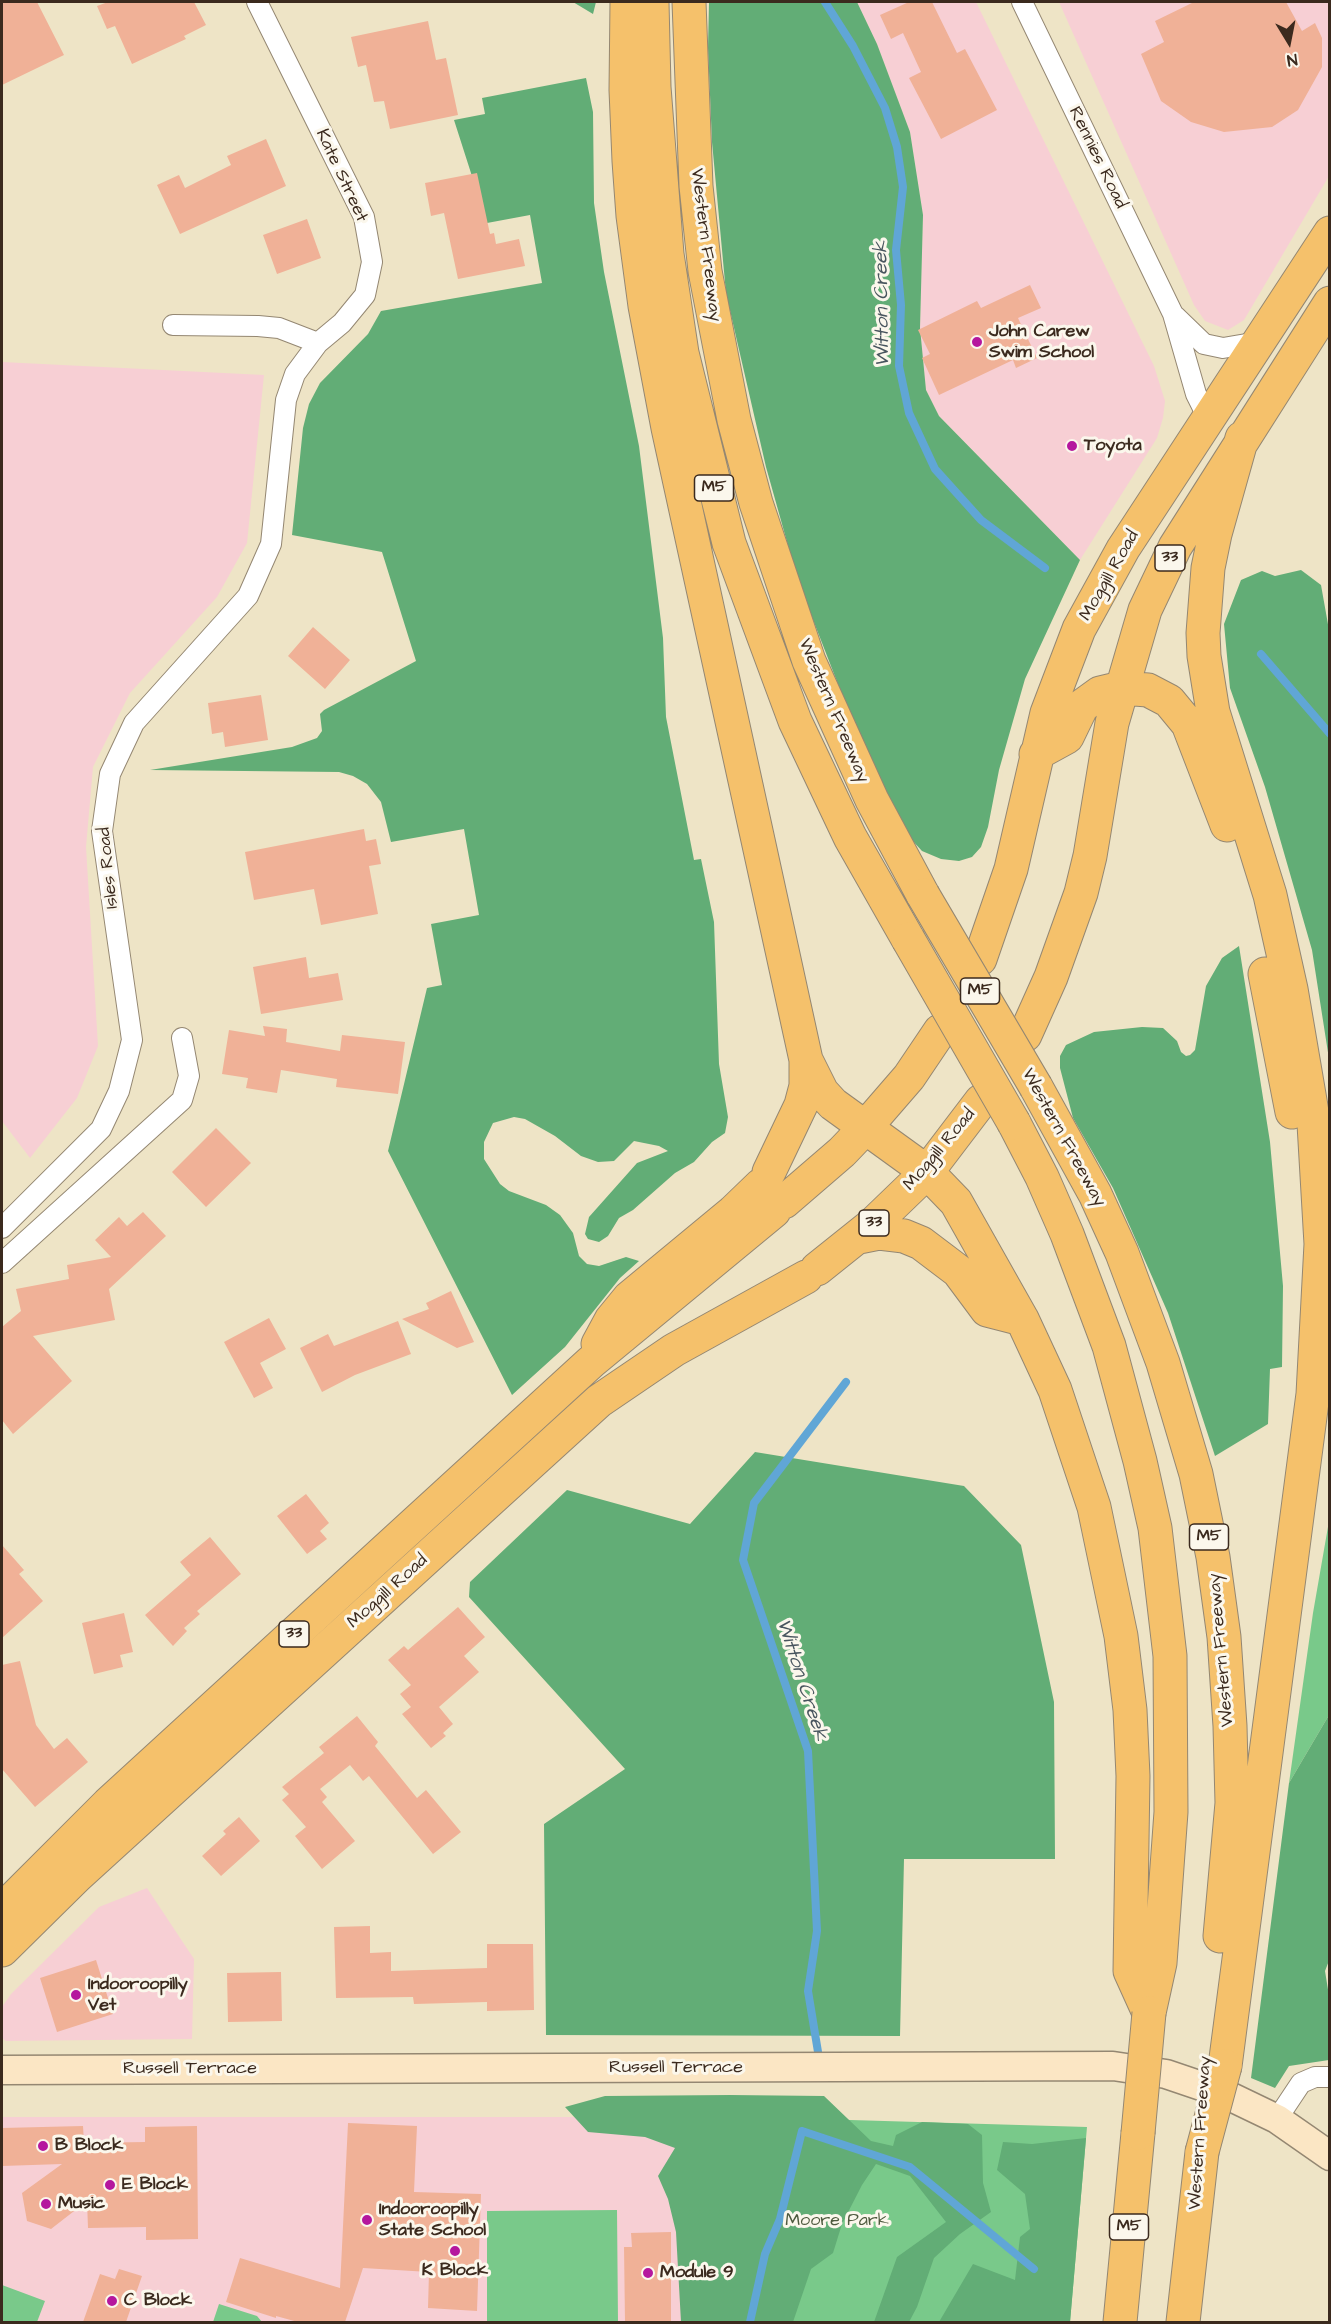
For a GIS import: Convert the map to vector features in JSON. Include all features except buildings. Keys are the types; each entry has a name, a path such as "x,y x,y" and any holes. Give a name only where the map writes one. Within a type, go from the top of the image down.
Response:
{"highway":[{"path":"627,2 626,90 631,183 648,326 668,428 806,1060 806,1086 772,1193"},
{"name":"Western Freeway","path":"652,2 654,87 667,254 682,353 714,486 749,603 795,721 850,837 1042,1177 1067,1234 1109,1346 1135,1439 1155,1528 1170,1656 1172,1745 1166,1888 1160,1964 1149,2013 1120,2322"},
{"name":"Western Freeway","path":"689,2 696,186 705,271 734,420 756,503 809,661 872,800 923,895 1036,1087 1095,1194 1146,1311 1196,1474 1213,1557 1224,1637 1232,1803 1221,2018 1205,2064 1202,2152 1183,2322"},
{"name":"Moggill Road","path":"980,959 1011,869 1036,754 1059,679 1079,629 1123,549 1329,233"},
{"name":"33","path":"1025,1035 1052,977 1081,893 1090,856 1112,723 1132,648 1157,582 1175,547 1242,438 1329,303"},
{"path":"1221,2018 1305,1455 1321,1244 1319,1179 1303,1053 1270,895 1213,712 1204,656 1203,611 1208,568 1215,534 1242,438"},
{"path":"1036,754 1067,737 1075,715 1089,700 1100,693 1121,688 1138,688 1161,695 1179,711 1188,724 1227,826 1269,993 1303,1169 1316,1333"},
{"name":"Moggill Road","path":"2,1910 108,1804 591,1362 772,1193 842,1152 909,1077 940,1031"},
{"path":"806,1060 822,1092 864,1129 927,1172 946,1191 961,1211 1022,1319 1054,1390 1094,1507 1120,1636 1130,1710 1133,1776 1130,1971 1149,2013"},
{"name":"Moggill Road","path":"2,1950 77,1876 599,1401 674,1350 812,1273 859,1237 927,1172 981,1101"},
{"path":"859,1237 879,1233 904,1236 921,1243 958,1271 987,1310 1022,1319"}],"main road":[{"name":"Russell Terrace","path":"2,2070 1113,2066 1153,2071 1185,2079 1225,2094 1277,2119 1329,2156"}],"street":[{"name":"Kate Street","path":"257,2 364,217 372,262 364,295 342,323 318,343"},
{"name":"Rennies Road","path":"1022,2 1173,314 1196,394 1209,420"},
{"name":"Rennies Road","path":"1173,314 1204,344 1223,348 1258,342"},
{"path":"173,326 279,328 318,343"},
{"name":"Isles Road","path":"2,1228 101,1129 119,1091 132,1040 102,831 110,774 134,723 248,596 271,544 286,400 295,374 318,343"},
{"path":"2,1263 182,1100 189,1076 183,1038"},
{"path":"1277,2119 1301,2083 1315,2077 1329,2077"}],"shaded area":[{"path":"857,2 976,2 1154,366 1165,401 1157,438 1080,560 939,416 926,390 920,328 923,215 910,132 877,44"},
{"path":"1059,2 1329,2 1329,176 1244,320 1228,330 1205,321 1194,305"},
{"path":"2,362 264,375 247,543 217,597 130,693 93,767 86,847 98,1046 77,1098 30,1158 2,1121"},
{"path":"147,1888 194,1959 192,2039 6,2041 2,2038 2,2007 11,1994 99,1907"},
{"name":"Indooroopilly State School","path":"2,2117 749,2117 718,2322 2,2322"}],"green space":[{"path":"573,2 596,2 593,14"},
{"path":"709,2 857,2 877,44 910,132 923,215 920,328 926,390 939,416 1080,560 1025,679 999,770 988,827 981,847 972,857 959,861 941,859 922,851 910,838 857,733 810,612 789,549 766,467 726,293 712,142 708,48"},
{"path":"586,78 593,112 594,203 604,272 639,446 663,638 666,717 694,860 701,859 714,922 719,1064 728,1117 725,1133 712,1142 694,1162 675,1173 633,1210 619,1218 608,1236 599,1242 588,1239 585,1234 589,1217 637,1163 668,1151 659,1146 634,1141 614,1161 598,1162 581,1156 555,1136 525,1119 514,1117 493,1123 484,1142 484,1159 500,1184 509,1191 546,1205 560,1215 573,1233 579,1256 587,1264 599,1266 626,1257 639,1261 620,1278 565,1347 512,1395 388,1151 427,988 442,985 431,924 479,915 464,829 391,842 381,802 367,784 353,776 339,772 150,770 292,747 317,738 322,731 320,714 324,710 416,661 382,552 292,535 303,428 309,404 320,383 368,334 381,311 542,283 530,215 487,223 454,120 485,114 482,98"},
{"path":"1301,570 1321,585 1329,630 1329,1059 1312,950 1265,787 1230,688 1224,624 1241,580 1262,571 1275,576"},
{"path":"1239,946 1270,1142 1283,1286 1282,1367 1270,1369 1268,1424 1215,1456 1168,1313 1113,1188 1073,1118 1060,1068 1060,1056 1066,1045 1094,1032 1142,1027 1163,1028 1177,1041 1181,1052 1186,1056 1190,1055 1195,1050 1206,986 1222,958"},
{"path":"755,1452 964,1486 1021,1545 1054,1702 1055,1859 904,1859 900,2036 546,2035 544,1824 625,1769 469,1597 470,1582 567,1490 690,1524"},
{"path":"1329,1521 1329,1715 1289,1783 1313,1613"},
{"path":"1329,1715 1330,1958 1325,1971 1330,2002 1329,2060 1289,2066 1275,2088 1251,2078 1289,1783"},
{"path":"605,2096 824,2096 871,2141 893,2146 896,2135 922,2122 968,2124 982,2135 983,2183 991,2212 960,2234 934,2258 917,2307 909,2322 874,2322 897,2257 946,2222 910,2176 876,2164 862,2185 842,2224 833,2253 811,2269 793,2322 681,2322 676,2232 668,2199 658,2176 675,2148 645,2137 588,2132 565,2107"},
{"name":"Moore Park","path":"749,2117 1087,2127 1070,2322 718,2322"},
{"path":"1086,2138 1070,2322 939,2322 973,2264 1015,2280 1020,2237 1030,2229 1025,2194 997,2170 1003,2142 1032,2144"},
{"path":"617,2210 618,2322 487,2322 487,2211"},
{"path":"2,2285 45,2301 37,2322 2,2322"},
{"path":"219,2304 257,2316 262,2322 213,2322"}],"waterway":[{"name":"Witton Creek","path":"825,2 853,46 885,108 897,147 903,187 896,250 901,305 899,366 909,413 935,469 981,520 1045,568"},
{"name":"Witton Creek","path":"1261,654 1330,734"},
{"name":"Witton Creek","path":"819,2058 808,1991 817,1931 808,1751 743,1560 754,1503 846,1382"},
{"path":"750,2322 765,2254 780,2219 802,2131 910,2167 1034,2269"}],"place":[{"name":"John Carew Swim School","path":"977,342"},
{"name":"Toyota","path":"1072,446"},
{"name":"Indooroopilly Vet","path":"76,1995"},
{"name":"B Block","path":"43,2146"},
{"name":"E Block","path":"110,2185"},
{"name":"Music","path":"46,2204"},
{"name":"Indooroopilly State School","path":"367,2220"},
{"name":"K Block","path":"455,2251"},
{"name":"Module 9","path":"648,2273"},
{"name":"C Block","path":"112,2301"}]}
